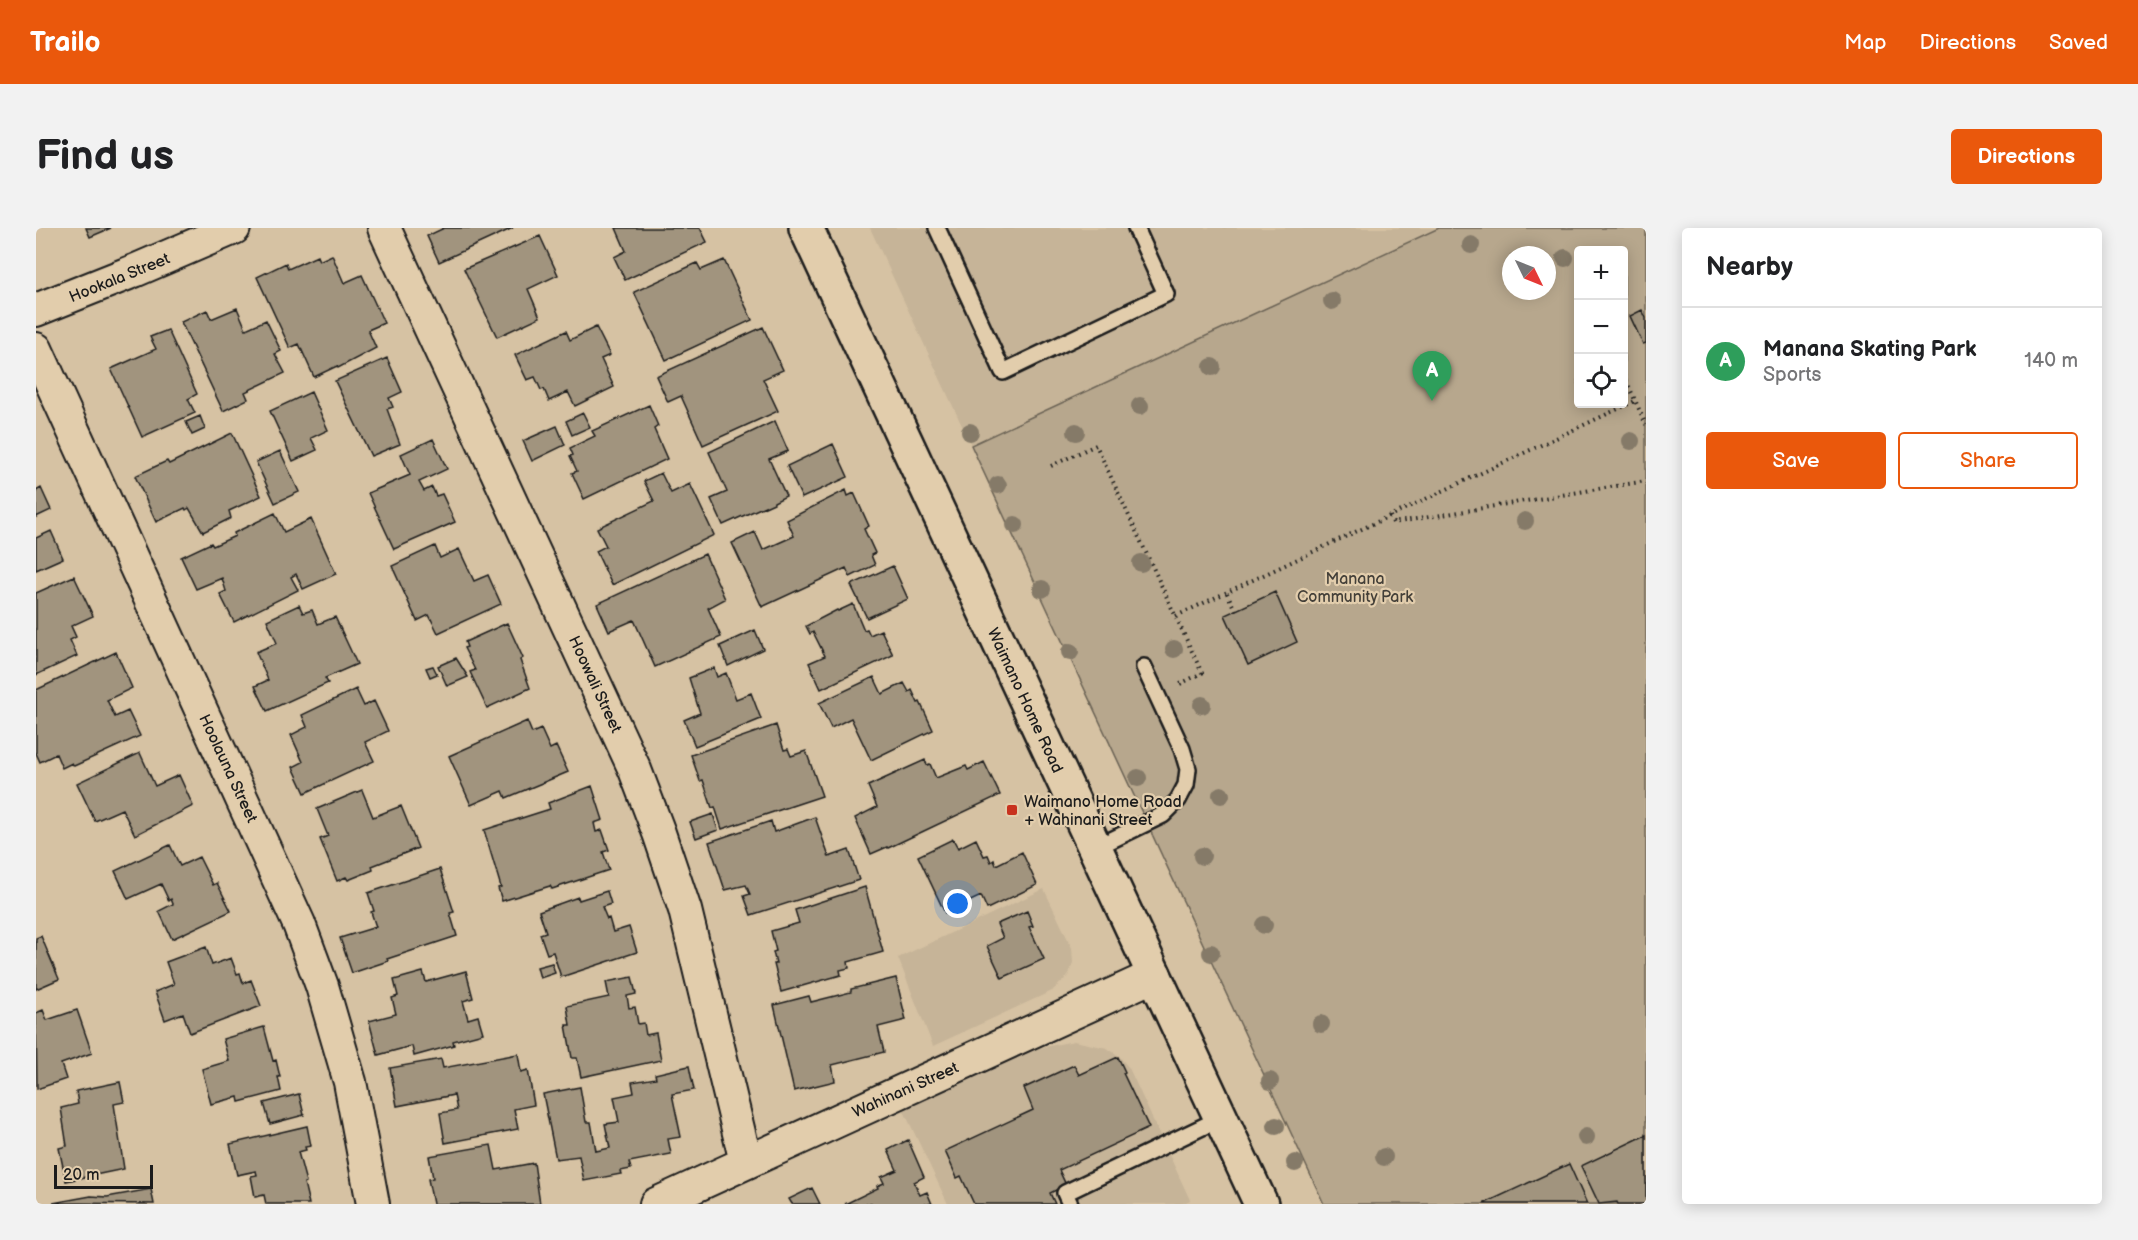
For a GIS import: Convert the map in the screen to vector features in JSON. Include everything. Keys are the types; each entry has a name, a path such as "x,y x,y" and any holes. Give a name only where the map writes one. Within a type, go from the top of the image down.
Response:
{"main road":[{"name":"Waimano Home Road","path":"806,228 1261,1204"}],"street":[{"name":"Hookala Street","path":"36,310 234,228"},
{"name":"Hoowali Street","path":"384,228 635,770 685,910 746,1162"},
{"name":"Hoolauna Street","path":"36,349 299,924 322,986 350,1082 373,1204"},
{"name":"Wahinani Street","path":"656,1204 1155,975"}],"lane":[{"path":"937,228 1003,372 1166,294 1136,228"},
{"path":"1095,848 1164,815 1178,800 1186,785 1188,769 1182,750 1144,666"},
{"path":"1070,1204 1065,1193 1221,1118"}],"path":[{"path":"1628,385 1646,425"},
{"path":"1176,616 1635,400"},
{"path":"1051,466 1096,445 1202,674 1178,685 1183,696"},
{"path":"1390,516 1393,523 1646,481"},
{"path":"1227,593 1235,610"}],"shaded area":[{"path":"870,228 1439,228 971,445"},
{"path":"1044,889 1072,948 1073,963 1068,976 1052,991 933,1046 898,958"},
{"path":"1074,1041 1107,1048 1119,1056 1129,1068 1190,1200 1182,1204 948,1204 903,1109 1030,1050"}],"green space":[{"name":"Manana Community Park","path":"1439,228 1646,228 1646,1204 1324,1204 971,445"}],"building":[{"path":"86,228 111,228 90,237"},
{"path":"444,228 513,228 439,262 427,236"},
{"path":"616,228 700,228 707,242 625,280 614,257 626,251"},
{"path":"540,236 558,275 528,289 540,317 497,337 464,269"},
{"path":"332,255 344,283 362,275 384,323 368,330 376,348 338,368 337,366 314,377 299,344 290,348 257,277 286,263 288,269 317,256 319,261"},
{"path":"724,260 752,320 666,360 634,292 697,263 701,270"},
{"path":"237,308 246,329 266,320 281,351 275,354 285,373 245,392 248,399 223,411 181,322 207,310 211,319"},
{"path":"1642,310 1646,318 1646,343 1643,344 1630,316"},
{"path":"596,327 610,355 601,359 614,387 575,406 568,392 549,401 535,377 527,380 515,355 566,331 570,340"},
{"path":"763,327 783,370 763,379 778,411 703,445 681,396 668,402 656,376"},
{"path":"168,330 197,394 188,399 195,413 142,437 111,369 156,349 150,337"},
{"path":"387,358 402,392 389,398 393,407 387,409 400,444 371,456 335,381"},
{"path":"311,392 328,430 311,438 317,450 293,461 270,411"},
{"path":"649,405 658,426 654,429 667,459 584,499 572,473 577,471 570,456 573,455 570,448 595,436 592,431"},
{"path":"583,413 590,427 572,435 566,421"},
{"path":"200,416 205,429 192,435 186,422"},
{"path":"775,421 788,451 769,459 786,496 723,525 711,499 727,492 709,452"},
{"path":"557,426 565,445 532,461 523,441"},
{"path":"232,433 261,496 229,511 231,518 203,532 189,508 156,522 135,476 167,461 169,464"},
{"path":"433,439 447,469 419,482 424,491 432,487 436,496 442,494 455,522 394,549 368,493 410,475 401,454"},
{"path":"833,444 848,477 802,498 787,466"},
{"path":"280,451 299,492 275,503 256,462"},
{"path":"661,473 671,493 690,484 714,535 612,585 596,551 606,546 597,528 654,501 644,481"},
{"path":"41,488 51,510 36,517 36,491"},
{"path":"846,490 848,496 854,493 869,526 864,529 875,553 871,555 875,565 850,577 846,568 762,607 732,543 755,532 763,550 794,536 787,520"},
{"path":"275,513 284,532 311,519 336,574 303,589 296,574 291,577 298,590 234,622 220,594 226,591 222,578 196,589 181,557 211,543 213,546 235,536 234,533"},
{"path":"51,531 63,558 36,570 36,538"},
{"path":"435,546 440,558 459,549 474,581 488,575 501,604 438,633 429,615 417,621 392,566"},
{"path":"705,554 725,599 708,608 721,637 655,667 634,620 609,631 597,604"},
{"path":"893,566 908,599 867,618 851,585"},
{"path":"74,576 93,616 71,626 76,637 70,640 77,656 36,675 36,593"},
{"path":"1275,592 1297,642 1248,665 1225,615"},
{"path":"853,604 864,630 867,629 870,635 881,630 893,655 821,689 809,663 825,656 813,632 810,634 806,626"},
{"path":"299,605 303,613 312,610 318,624 335,617 357,664 325,678 328,683 267,711 255,686 268,680 256,652 277,643 267,620"},
{"path":"507,623 523,658 520,660 530,688 487,708 470,672 475,670 464,648 467,647 465,642"},
{"path":"755,630 763,649 728,666 720,646"},
{"path":"116,652 132,688 107,700 115,717 128,711 140,736 74,766 72,763 62,768 56,754 40,762 36,753 36,690"},
{"path":"456,658 468,677 447,686 438,666"},
{"path":"433,666 437,674 430,677 426,668"},
{"path":"714,668 717,677 726,673 736,699 751,693 761,719 695,746 684,720 700,713 689,678"},
{"path":"874,677 882,694 904,683 909,692 912,690 933,730 871,760 851,718 831,728 819,703"},
{"path":"356,689 364,706 374,701 388,731 365,742 374,761 305,793 293,767 303,762 291,735 307,727 302,715"},
{"path":"527,721 532,733 541,729 550,749 556,746 568,772 506,798 503,791 471,805 449,756"},
{"path":"776,725 784,750 788,749 791,756 806,751 822,796 722,829 715,807 712,808 703,780 700,781 691,755"},
{"path":"140,753 155,786 179,775 193,806 135,835 122,809 95,821 77,783"},
{"path":"925,760 927,765 930,764 936,778 966,766 968,770 984,762 1000,795 871,854 855,818 877,807 868,786"},
{"path":"592,786 603,820 594,823 596,832 602,830 609,850 603,852 609,870 552,889 550,886 502,901 498,888 501,887 484,830 550,809 548,803"},
{"path":"362,790 373,817 401,806 418,848 372,866 373,870 348,880 346,877 337,881 320,839 328,836 317,809"},
{"path":"713,814 718,830 696,838 690,822"},
{"path":"815,817 829,857 849,850 859,880 751,915 744,896 750,894 746,885 725,890 709,842 771,821 774,832"},
{"path":"953,839 958,848 976,839 984,856 988,855 991,862 994,860 996,865 1022,852 1037,885 987,909 981,896 945,913 918,856"},
{"path":"170,845 180,866 199,857 213,885 217,883 231,911 172,939 159,911 173,904 171,899 169,901 161,884 128,899 115,871"},
{"path":"440,869 454,912 450,913 457,936 352,973 340,938 376,927 368,893"},
{"path":"865,887 883,952 848,962 849,968 840,970 841,975 781,992 774,964 776,964 773,952 776,951 771,931 799,923 795,910"},
{"path":"607,891 611,904 602,907 607,919 609,918 613,932 629,927 637,952 561,977 553,952 547,954 540,934 546,932 539,911 578,897 579,900"},
{"path":"1027,911 1033,926 1029,927 1044,959 1002,978 987,946 1003,938 997,924"},
{"path":"41,936 59,979 36,989 36,938"},
{"path":"206,947 212,965 231,958 243,983 251,980 261,1006 190,1033 183,1013 165,1020 155,992 174,984 166,962"},
{"path":"552,963 555,973 540,978 537,967"},
{"path":"466,971 473,998 463,1001 468,1019 478,1016 483,1033 453,1041 454,1045 414,1056 412,1046 378,1055 369,1021 396,1014 392,998 398,996 394,980 423,972 426,982"},
{"path":"632,977 636,994 627,996 629,1008 635,1007 638,1024 644,1023 646,1035 656,1033 661,1060 581,1077 577,1058 572,1058 566,1025 570,1025 567,1006 609,997 606,982"},
{"path":"896,978 906,1020 878,1027 884,1052 832,1065 835,1081 794,1091 774,1005 809,996 811,1002"},
{"path":"43,1010 47,1020 77,1010 92,1053 61,1064 66,1079 37,1089 36,1013"},
{"path":"264,1027 273,1061 276,1060 281,1091 239,1102 238,1097 211,1104 202,1069 229,1061 223,1039"},
{"path":"518,1054 521,1072 528,1070 534,1105 514,1109 518,1129 445,1143 440,1113 457,1110 454,1095 397,1106 390,1068 441,1059 443,1068"},
{"path":"1118,1057 1125,1072 1123,1073 1149,1128 1059,1170 1066,1185 1050,1193 1055,1204 974,1204 961,1176 957,1178 945,1151 1033,1110 1024,1088 1074,1065 1079,1075"},
{"path":"689,1066 694,1090 672,1094 681,1137 668,1139 671,1154 629,1162 631,1169 620,1171 621,1174 584,1181 579,1156 556,1159 543,1094 580,1087 586,1122 591,1122 596,1151 610,1148 605,1124 619,1122 614,1097 634,1093 632,1082 656,1078 655,1074"},
{"path":"120,1082 124,1102 114,1104 124,1169 66,1181 59,1148 67,1146 61,1108 78,1104 76,1091"},
{"path":"299,1094 304,1115 270,1124 264,1103"},
{"path":"307,1126 311,1146 298,1152 309,1204 266,1204 264,1195 255,1197 251,1176 257,1175 256,1171 237,1175 230,1144"},
{"path":"1646,1135 1646,1204 1618,1204 1617,1202 1599,1204 1581,1166"},
{"path":"908,1140 924,1177 914,1182 920,1195 927,1192 932,1204 845,1204 878,1188 877,1186 884,1183 881,1177 897,1170 888,1150"},
{"path":"491,1145 496,1170 534,1163 540,1204 433,1204 428,1179 433,1178 429,1156"},
{"path":"1569,1164 1587,1204 1483,1204"},
{"path":"812,1188 820,1204 792,1204 789,1199"},
{"path":"151,1189 154,1204 53,1203 91,1196 107,1197"}],"place":[{"name":"Manana Skating Park","path":"1432,401"},
{"name":"Waimano Home Road + Wahinani Street","path":"1012,810"}]}
